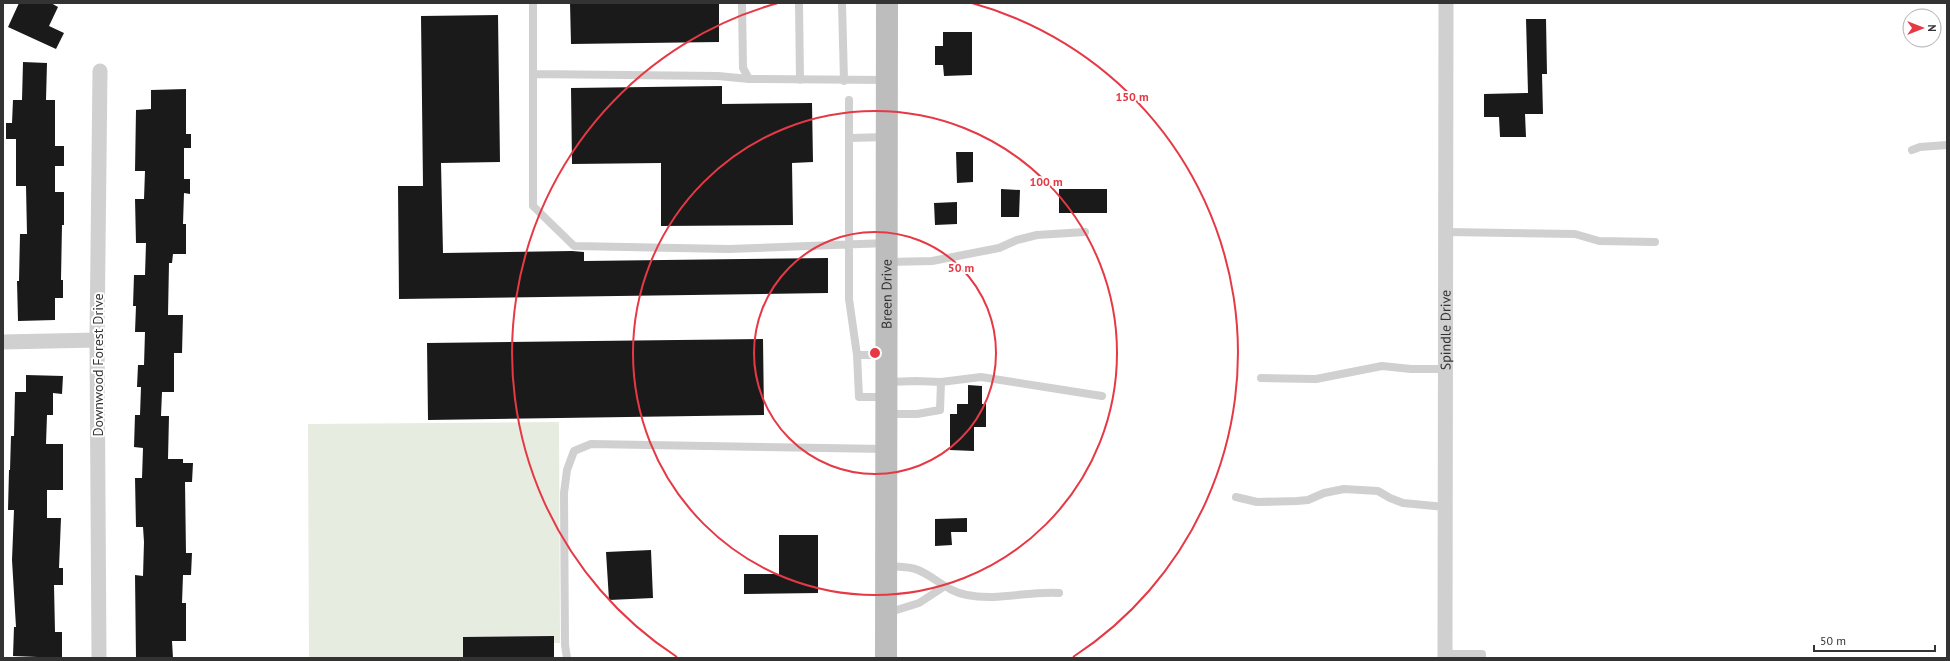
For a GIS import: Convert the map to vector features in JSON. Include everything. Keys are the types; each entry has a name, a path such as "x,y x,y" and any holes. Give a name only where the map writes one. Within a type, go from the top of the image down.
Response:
{"street":[{"name":"Breen Drive","path":"886,658 887,3"},
{"name":"Spindle Drive","path":"1445,656 1447,232 1446,3"},
{"name":"Downwood Forest Drive","path":"99,658 97,340 100,72"},
{"path":"3,342 97,340"}],"lane":[{"path":"533,3 533,206 574,246 729,249 850,244 932,262 999,248 1017,240 1037,235 1085,232"},
{"path":"742,3 743,68 749,79"},
{"path":"799,3 800,80"},
{"path":"842,3 844,81"},
{"path":"533,74 718,76 749,79 844,81 887,80"},
{"path":"850,100 849,299 857,355 859,397 887,398 917,414 940,410 941,382"},
{"path":"850,138 887,136"},
{"path":"1912,150 1920,147 1947,145"},
{"path":"1447,232 1574,234 1599,241 1655,242"},
{"path":"857,355 887,355"},
{"path":"1261,378 1316,379 1382,366 1411,369 1446,369"},
{"path":"887,398 916,381 941,382 981,377 1102,396"},
{"path":"567,658 564,645 564,493 567,470 574,451 591,444 886,449"},
{"path":"1236,497 1257,502 1297,501 1308,500 1324,493 1344,489 1378,490 1390,498 1403,503 1445,507"},
{"path":"886,566 917,570 957,593 977,597 1046,592 1059,593"},
{"path":"886,613 919,603 945,586"},
{"path":"1445,656 1482,654 1482,658"}],"shaded area":[{"path":"559,422 560,643 466,644 466,658 309,658 308,424"}],"building":[{"path":"19,3 51,3 58,7 49,26 64,33 56,49 8,27"},
{"path":"570,3 719,3 719,42 571,44"},
{"path":"498,15 500,162 441,163 443,253 572,251 584,252 584,261 828,258 828,293 399,299 398,186 423,186 421,16"},
{"path":"1526,19 1546,19 1547,74 1542,74 1543,114 1525,114 1526,137 1500,137 1499,117 1484,117 1484,94 1528,93"},
{"path":"943,32 972,32 972,75 944,76 943,65 935,65 935,46 943,46"},
{"path":"23,62 47,63 46,100 55,100 55,146 64,146 64,166 55,166 55,192 64,192 64,225 62,225 61,280 63,280 63,298 55,298 55,320 18,321 17,281 19,281 20,234 27,234 26,186 16,186 16,139 6,139 6,123 12,123 13,100 22,100"},
{"path":"722,86 722,104 812,103 813,162 792,163 793,225 661,226 661,163 572,164 571,88"},
{"path":"186,89 186,134 191,134 191,148 184,148 184,179 190,179 190,194 184,193 183,224 186,224 186,254 173,254 172,263 169,263 168,315 183,315 182,353 174,353 174,392 162,392 161,416 169,416 168,459 183,459 183,463 193,463 192,482 185,482 186,553 192,553 191,575 183,575 182,603 186,603 186,641 172,641 173,658 136,658 135,575 143,576 144,542 143,527 136,527 135,478 142,478 143,448 134,447 135,415 140,415 141,387 137,387 138,365 144,365 145,332 135,332 136,306 133,306 134,275 145,275 146,243 136,243 135,199 144,199 145,171 135,171 136,110 151,109 151,90"},
{"path":"956,152 973,152 973,182 957,183"},
{"path":"1001,189 1020,190 1019,217 1001,217"},
{"path":"1059,189 1107,189 1107,213 1059,213"},
{"path":"957,202 957,224 935,225 934,203"},
{"path":"763,339 764,415 428,420 427,343"},
{"path":"26,375 63,376 62,394 53,393 53,415 47,415 46,444 63,444 63,490 47,490 47,518 61,518 59,568 63,568 63,585 54,585 55,632 62,632 62,658 13,656 14,627 16,627 12,560 14,510 8,510 9,470 11,436 14,436 15,392 26,392"},
{"path":"968,385 982,386 982,404 986,404 986,427 974,427 974,451 950,450 950,414 957,414 957,404 968,404"},
{"path":"967,518 967,532 951,532 952,545 935,546 935,519"},
{"path":"779,535 818,535 818,593 744,594 744,574 779,574"},
{"path":"651,550 653,598 609,600 606,552"},
{"path":"554,636 554,658 463,658 463,637"}]}
